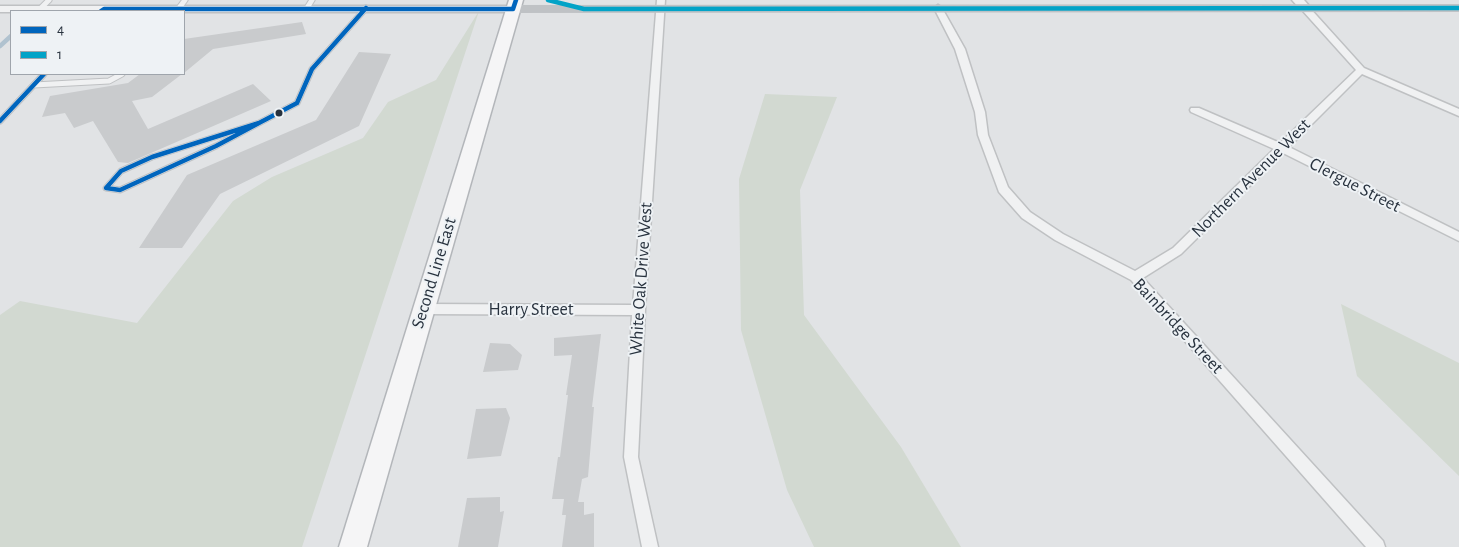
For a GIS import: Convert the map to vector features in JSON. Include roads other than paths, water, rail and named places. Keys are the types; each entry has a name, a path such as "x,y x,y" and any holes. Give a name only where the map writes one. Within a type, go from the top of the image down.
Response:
{"highway":[{"name":"Second Line East","path":"353,547 514,5"}],"main road":[{"path":"548,0 584,9"},
{"path":"514,5 584,9 660,4 938,8 1301,4 1459,8"}],"street":[{"path":"0,9 103,10 309,4 366,8 514,5"},
{"name":"White Oak Drive West","path":"650,547 631,457 660,4"},
{"path":"1301,4 1361,70 1459,113"},
{"name":"Bainbridge Street","path":"938,8 960,49 980,112 983,135 1003,189 1026,214 1059,237 1135,277 1377,547"},
{"name":"Northern Avenue West","path":"1135,277 1177,251 1361,70"},
{"name":"Clergue Street","path":"1195,110 1281,148 1459,237"},
{"name":"Harry Street","path":"423,309 639,310"}],"lane":[{"path":"40,9 49,0"},
{"path":"259,123 212,139 185,144 121,170 106,188 120,190 216,146 297,103 312,69 366,8"},
{"path":"0,121 43,75"},
{"path":"34,85 104,81 119,75"}],"waterway":[{"path":"0,46 10,37"}]}
